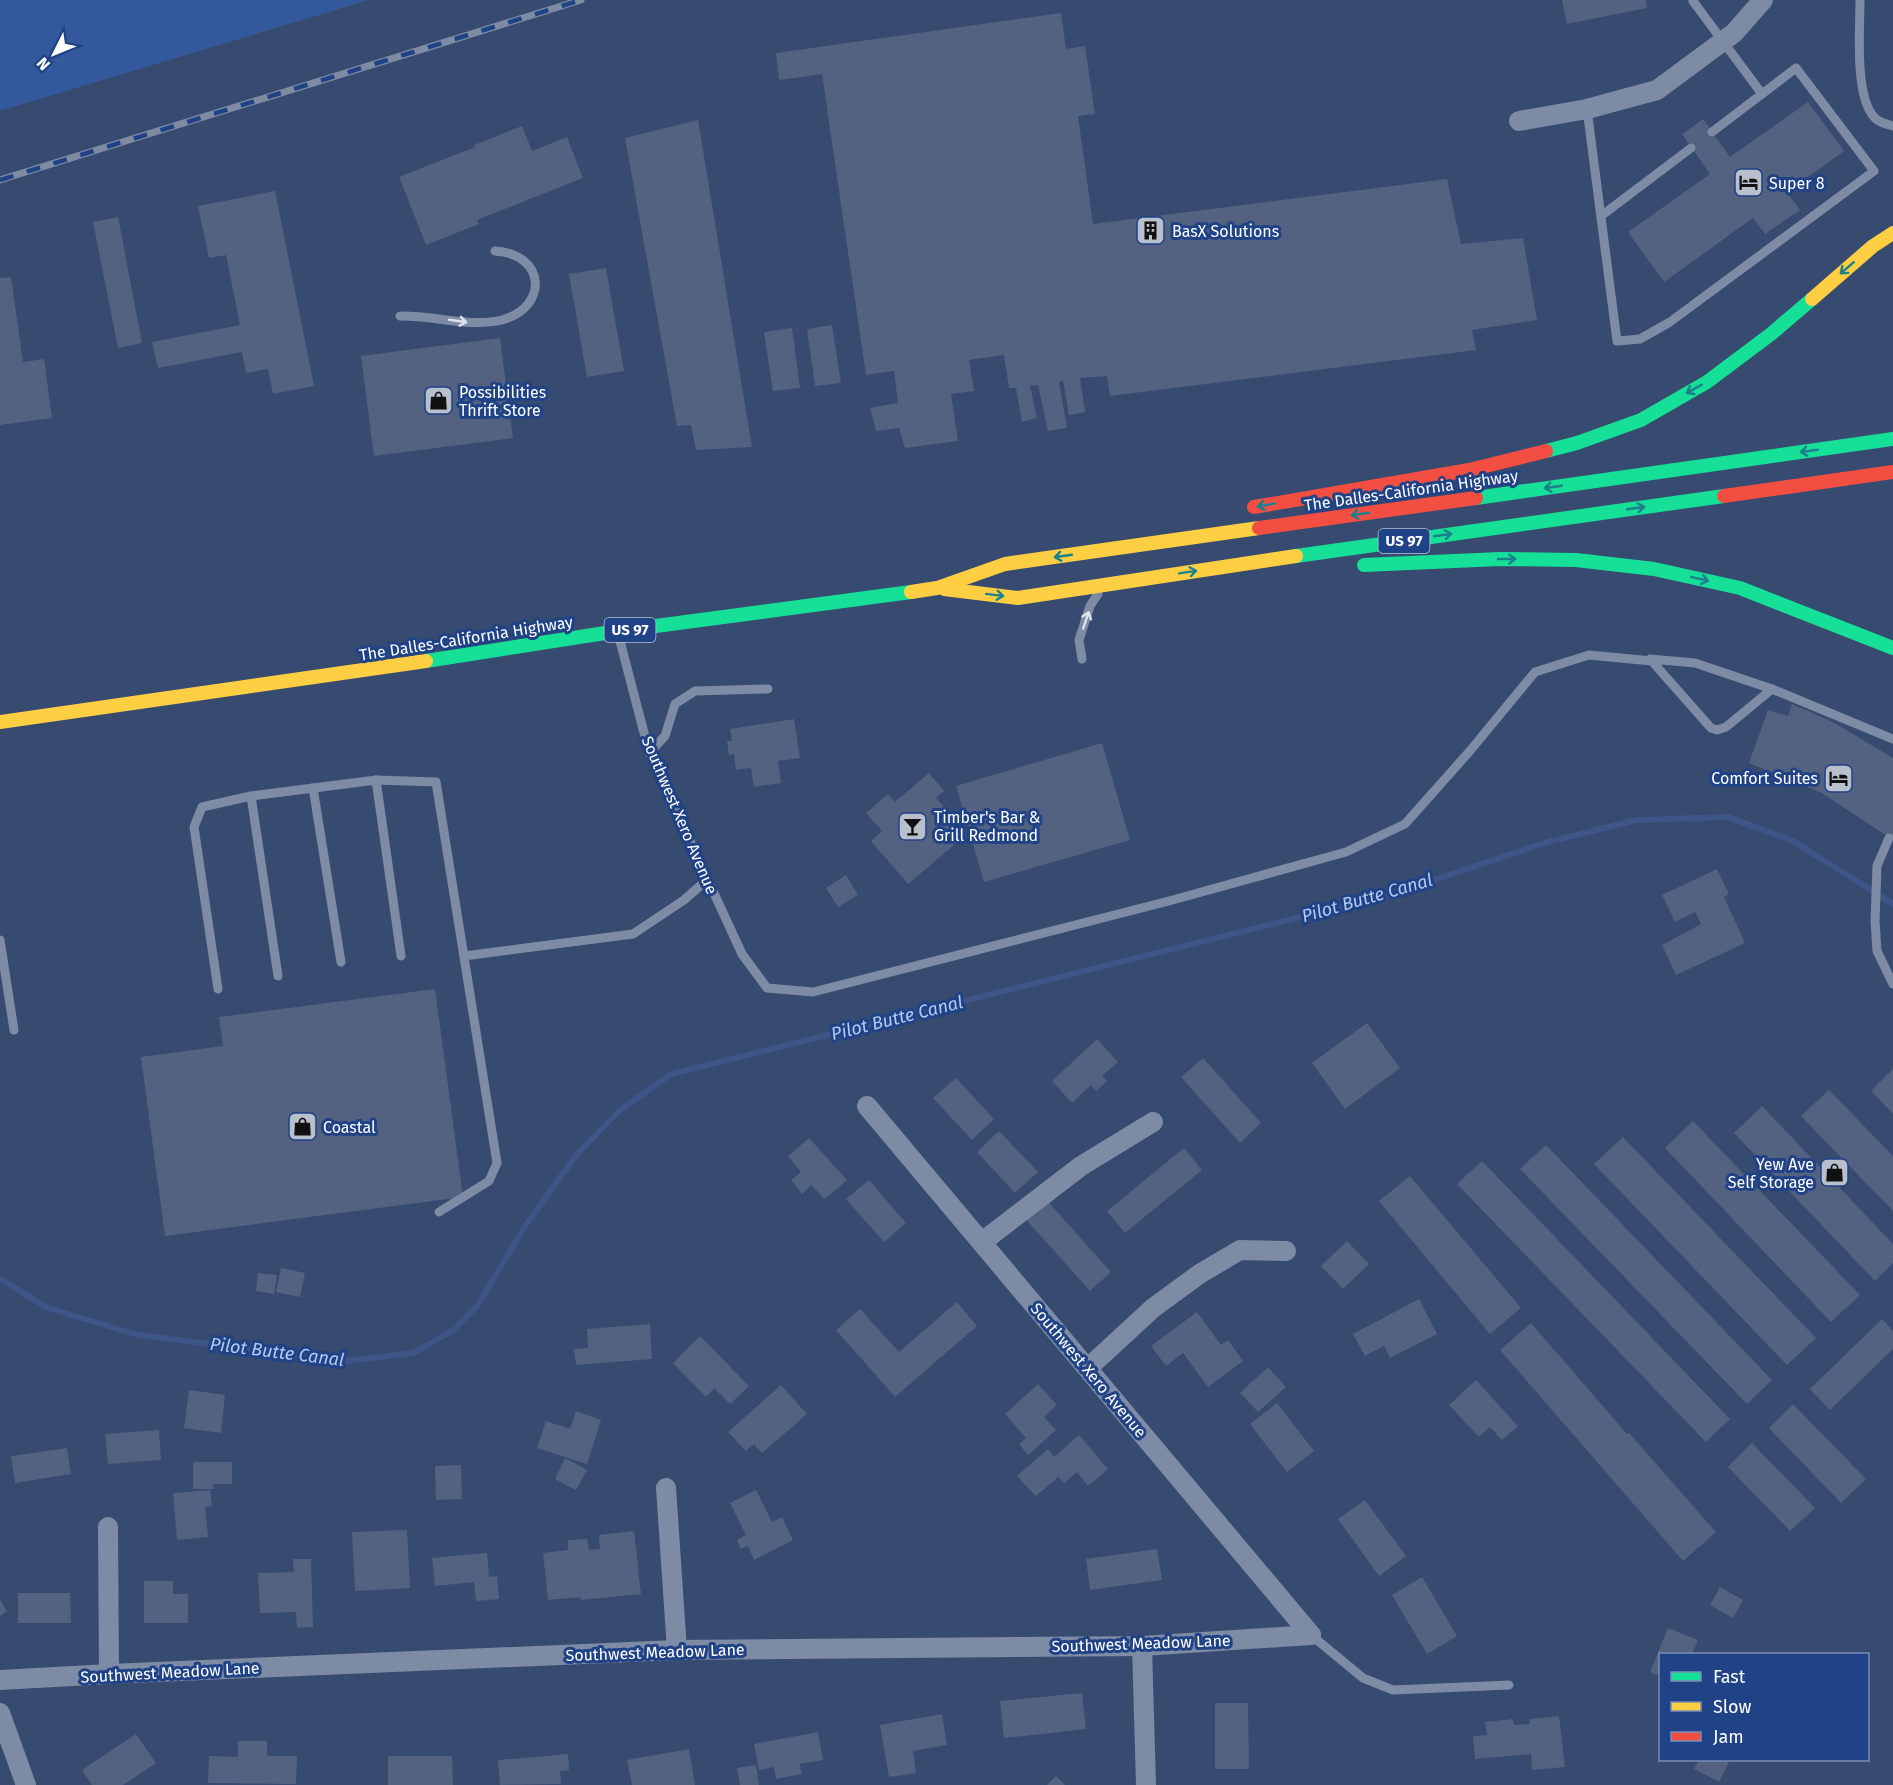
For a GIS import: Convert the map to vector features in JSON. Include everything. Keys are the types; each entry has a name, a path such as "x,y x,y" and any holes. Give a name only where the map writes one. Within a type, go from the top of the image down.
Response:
{"highway":[{"path":"1245,509 1469,470 1577,443 1641,420 1707,382 1771,334 1873,246 1893,232"},
{"name":"The Dalles-California Highway","path":"0,722 392,667 618,631 937,588 1005,564 1893,439"},
{"name":"The Dalles-California Highway","path":"937,588 1018,598 1281,558 1893,472"},
{"path":"1091,552 1165,526"},
{"path":"1281,558 1370,566 1500,559 1576,560 1654,569 1740,588 1893,648"}],"street":[{"path":"1519,121 1587,109 1657,90 1734,33 1763,0"},
{"name":"Southwest Xero Avenue","path":"867,1106 1311,1635"},
{"path":"982,1242 1081,1166 1153,1122"},
{"path":"1088,1368 1153,1308 1201,1273 1240,1250 1286,1251"},
{"path":"666,1488 677,1650"},
{"path":"108,1527 109,1674"},
{"name":"Southwest Meadow Lane","path":"0,1680 677,1650 1142,1646 1311,1635"},
{"path":"1142,1646 1146,1785"},
{"path":"0,1713 26,1785"}],"lane":[{"path":"1693,0 1762,94"},
{"path":"1860,0 1861,88 1871,114 1878,121 1893,126"},
{"path":"1587,109 1617,341 1640,339 1671,322 1874,171 1796,68 1712,132"},
{"path":"1601,216 1691,148"},
{"path":"400,316 418,315 476,323 504,319 521,312 531,300 534,290 535,278 530,266 519,256 507,251 495,250"},
{"path":"1082,659 1079,640 1090,606 1104,585"},
{"name":"Southwest Xero Avenue","path":"618,631 647,744 742,954 768,988 813,992 1169,901 1346,852 1405,824 1469,752 1535,672 1588,655 1652,661"},
{"path":"1772,689 1726,727 1717,730 1711,728 1650,659 1695,663 1772,689 1893,739"},
{"path":"647,744 655,747 665,736 675,704 695,691 768,689"},
{"path":"376,780 401,956"},
{"path":"218,989 194,827 202,807 250,796 376,780 436,782 497,1164 489,1181 439,1212"},
{"path":"313,788 340,962"},
{"path":"250,796 278,976"},
{"path":"1889,838 1877,866 1875,921 1877,951 1893,984"},
{"path":"464,956 633,934 684,900 708,879"},
{"path":"0,940 4,994 14,1030"},
{"path":"1311,1635 1363,1678 1393,1690 1509,1685"}],"shaded area":[{"path":"0,0 369,0 0,111"}],"building":[{"path":"1562,0 1646,0 1647,8 1567,24"},
{"name":"BasX Solutions","path":"1061,13 1066,49 1085,46 1095,114 1078,116 1093,224 1447,179 1461,244 1523,238 1537,320 1472,330 1476,350 1110,396 1107,376 1080,378 1085,412 1069,415 1063,381 1059,382 1067,428 1048,431 1038,385 1030,386 1037,418 1022,422 1016,388 1009,388 1004,355 969,360 974,391 951,394 958,441 905,448 899,428 876,431 870,408 898,403 894,371 866,375 822,74 779,80 776,53"},
{"name":"Super 8","path":"1808,102 1844,151 1787,192 1800,210 1765,234 1753,218 1664,282 1628,232 1710,174 1682,134 1703,119 1730,157"},
{"path":"698,120 752,447 696,450 691,425 677,426 625,138"},
{"path":"522,126 532,151 567,137 583,178 477,220 479,224 426,245 399,177"},
{"path":"275,191 314,386 273,394 268,369 246,373 242,352 158,368 152,342 240,325 226,255 209,258 198,206"},
{"path":"118,217 142,343 118,348 93,222"},
{"path":"606,268 624,371 587,377 569,274"},
{"path":"11,277 23,362 44,359 52,418 0,425 0,278"},
{"path":"832,325 841,383 815,386 807,329"},
{"path":"792,328 800,388 773,391 764,332"},
{"name":"Possibilities Thrift Store","path":"500,338 513,438 374,456 361,356"},
{"name":"Comfort Suites","path":"1792,704 1833,722 1893,758 1893,840 1822,793 1749,763 1768,710 1788,716"},
{"path":"794,719 800,758 778,761 781,783 754,787 751,768 736,770 734,754 729,755 727,741 732,741 730,729"},
{"path":"1102,743 1130,840 984,882 956,786"},
{"name":"Timber's Bar & Grill Redmond","path":"929,773 944,791 936,798 951,815 945,820 961,839 908,884 871,841 882,831 866,813 888,794 895,802"},
{"path":"1717,869 1729,894 1724,897 1745,943 1676,975 1662,945 1701,924 1695,912 1675,922 1662,895"},
{"path":"846,875 858,895 838,907 826,888"},
{"name":"Coastal","path":"435,989 463,1197 165,1236 141,1057 223,1046 219,1017"},
{"path":"1367,1023 1400,1068 1345,1109 1312,1063"},
{"path":"1097,1039 1118,1062 1102,1076 1107,1081 1096,1091 1091,1085 1072,1103 1052,1081"},
{"path":"1203,1058 1261,1123 1240,1143 1181,1077"},
{"path":"1893,1069 1893,1114 1871,1091"},
{"path":"956,1078 994,1119 972,1140 933,1098"},
{"path":"1829,1090 1893,1156 1893,1211 1801,1116"},
{"path":"1762,1106 1893,1244 1893,1263 1875,1281 1734,1133"},
{"path":"1693,1121 1860,1295 1831,1322 1665,1148"},
{"path":"999,1131 1038,1172 1015,1193 977,1152"},
{"path":"1623,1137 1816,1338 1787,1365 1594,1164"},
{"path":"809,1138 847,1180 825,1199 811,1185 802,1194 791,1180 801,1172 788,1156"},
{"path":"1546,1145 1772,1380 1747,1404 1520,1169"},
{"path":"1184,1148 1202,1170 1125,1233 1107,1211"},
{"path":"1482,1161 1730,1419 1706,1442 1457,1184"},
{"path":"1410,1176 1521,1308 1490,1334 1379,1201"},
{"path":"869,1180 906,1223 884,1242 846,1199"},
{"path":"1043,1196 1111,1272 1090,1291 1022,1215"},
{"path":"1347,1241 1369,1264 1343,1289 1321,1266"},
{"path":"281,1268 305,1273 300,1297 276,1292"},
{"path":"258,1273 277,1275 274,1294 256,1291"},
{"path":"1419,1299 1437,1334 1390,1358 1384,1346 1365,1356 1353,1334"},
{"path":"957,1302 977,1326 895,1397 836,1330 860,1309 899,1352"},
{"path":"1197,1312 1221,1345 1228,1340 1243,1361 1208,1387 1183,1353 1166,1366 1151,1346"},
{"path":"1882,1319 1893,1331 1893,1349 1830,1410 1810,1389"},
{"path":"1531,1323 1716,1532 1683,1561 1500,1350"},
{"path":"650,1324 652,1359 576,1365 574,1349 588,1348 587,1329"},
{"path":"700,1336 749,1386 730,1404 714,1388 706,1397 673,1363"},
{"path":"1268,1367 1286,1387 1258,1412 1240,1393"},
{"path":"1476,1380 1518,1426 1502,1440 1490,1427 1479,1437 1449,1405"},
{"path":"1038,1384 1057,1405 1044,1417 1056,1430 1028,1455 1019,1444 1026,1438 1005,1414"},
{"path":"781,1385 807,1414 762,1453 754,1444 746,1451 728,1432"},
{"path":"189,1390 225,1395 221,1433 184,1428"},
{"path":"1277,1403 1314,1451 1287,1472 1250,1424"},
{"path":"1793,1404 1866,1479 1841,1503 1769,1428"},
{"path":"576,1411 601,1420 587,1464 537,1448 546,1421 570,1429"},
{"path":"159,1430 161,1460 108,1464 105,1434"},
{"path":"1079,1435 1108,1469 1088,1486 1077,1472 1064,1483 1058,1477 1036,1496 1017,1476 1048,1449 1054,1457"},
{"path":"1752,1443 1815,1508 1790,1531 1728,1467"},
{"path":"67,1448 71,1474 15,1483 11,1456"},
{"path":"565,1458 587,1470 576,1490 555,1479"},
{"path":"193,1462 232,1462 232,1484 213,1484 213,1489 193,1489"},
{"path":"461,1465 462,1499 436,1500 435,1466"},
{"path":"210,1490 212,1506 205,1507 208,1537 177,1540 173,1493"},
{"path":"756,1490 772,1522 782,1517 793,1540 754,1560 748,1546 741,1549 737,1540 746,1535 730,1503"},
{"path":"1365,1500 1406,1556 1379,1576 1338,1519"},
{"path":"407,1530 410,1588 355,1591 352,1532"},
{"path":"634,1531 641,1594 581,1600 580,1597 548,1600 543,1553 568,1550 568,1540 587,1539 589,1550 600,1549 599,1535"},
{"path":"1157,1549 1162,1580 1090,1590 1086,1559"},
{"path":"487,1553 489,1577 497,1576 499,1599 476,1601 474,1582 435,1586 432,1558"},
{"path":"293,1559 311,1559 313,1627 297,1628 296,1612 260,1613 258,1573 294,1572"},
{"path":"1422,1577 1457,1636 1427,1654 1392,1595"},
{"path":"144,1581 173,1581 173,1594 188,1594 188,1623 144,1623"},
{"path":"1720,1587 1743,1600 1733,1618 1710,1605"},
{"path":"18,1593 70,1593 71,1623 18,1623"},
{"path":"0,1600 7,1611 0,1616"},
{"path":"1668,1628 1698,1640 1692,1653 1659,1653 1659,1676 1650,1672"},
{"path":"1082,1693 1086,1729 1004,1738 1000,1701"},
{"path":"1215,1703 1248,1703 1249,1769 1215,1769"},
{"path":"942,1714 947,1745 913,1751 916,1773 889,1777 880,1725"},
{"path":"1559,1716 1565,1767 1532,1770 1531,1754 1475,1759 1473,1736 1487,1735 1485,1722 1513,1719 1514,1725 1530,1724 1530,1719"},
{"path":"818,1732 823,1760 800,1764 802,1774 776,1779 774,1767 759,1770 754,1744"},
{"path":"136,1734 156,1763 123,1785 92,1785 82,1770"},
{"path":"238,1741 267,1741 267,1756 297,1756 296,1784 208,1783 209,1756 238,1757"},
{"path":"689,1749 695,1785 632,1785 627,1760"},
{"path":"568,1754 569,1770 560,1771 561,1784 500,1785 498,1760"},
{"path":"388,1756 452,1756 453,1785 388,1785"},
{"path":"1698,1761 1730,1761 1719,1782 1694,1769"},
{"path":"756,1765 759,1785 740,1785 737,1768"},
{"path":"1056,1776 1065,1785 1047,1785"}],"waterway":[{"name":"Pilot Butte Canal","path":"0,1279 48,1308 138,1335 347,1361 413,1353 452,1331 478,1305 525,1226 578,1153 619,1111 671,1074 1393,894 1544,843 1637,820 1728,817 1793,841 1893,904"}],"railway":[{"path":"0,180 581,0"}],"traffic: fast":[{"path":"1546,451 1577,443 1641,420 1707,382 1771,334 1812,299"},
{"path":"1476,498 1893,439"},
{"path":"1296,556 1724,496"},
{"path":"1364,565 1500,559 1576,560 1654,569 1740,588 1893,648"},
{"path":"426,661 618,631 911,592"}],"traffic: slow":[{"path":"1812,299 1873,246 1893,233"},
{"path":"911,592 937,588 1005,564 1259,528"},
{"path":"944,589 1018,598 1296,556"},
{"path":"0,722 426,661"}],"traffic: jam":[{"path":"1254,507 1469,470 1546,451"},
{"path":"1724,496 1893,472"},
{"path":"1259,528 1476,498"}],"place":[{"name":"Super 8","path":"1748,183"},
{"name":"BasX Solutions","path":"1151,231"},
{"name":"Possibilities Thrift Store","path":"438,401"},
{"name":"Comfort Suites","path":"1839,778"},
{"name":"Timber's Bar & Grill Redmond","path":"913,826"},
{"name":"Coastal","path":"302,1127"},
{"name":"Yew Ave Self Storage","path":"1835,1173"}]}
